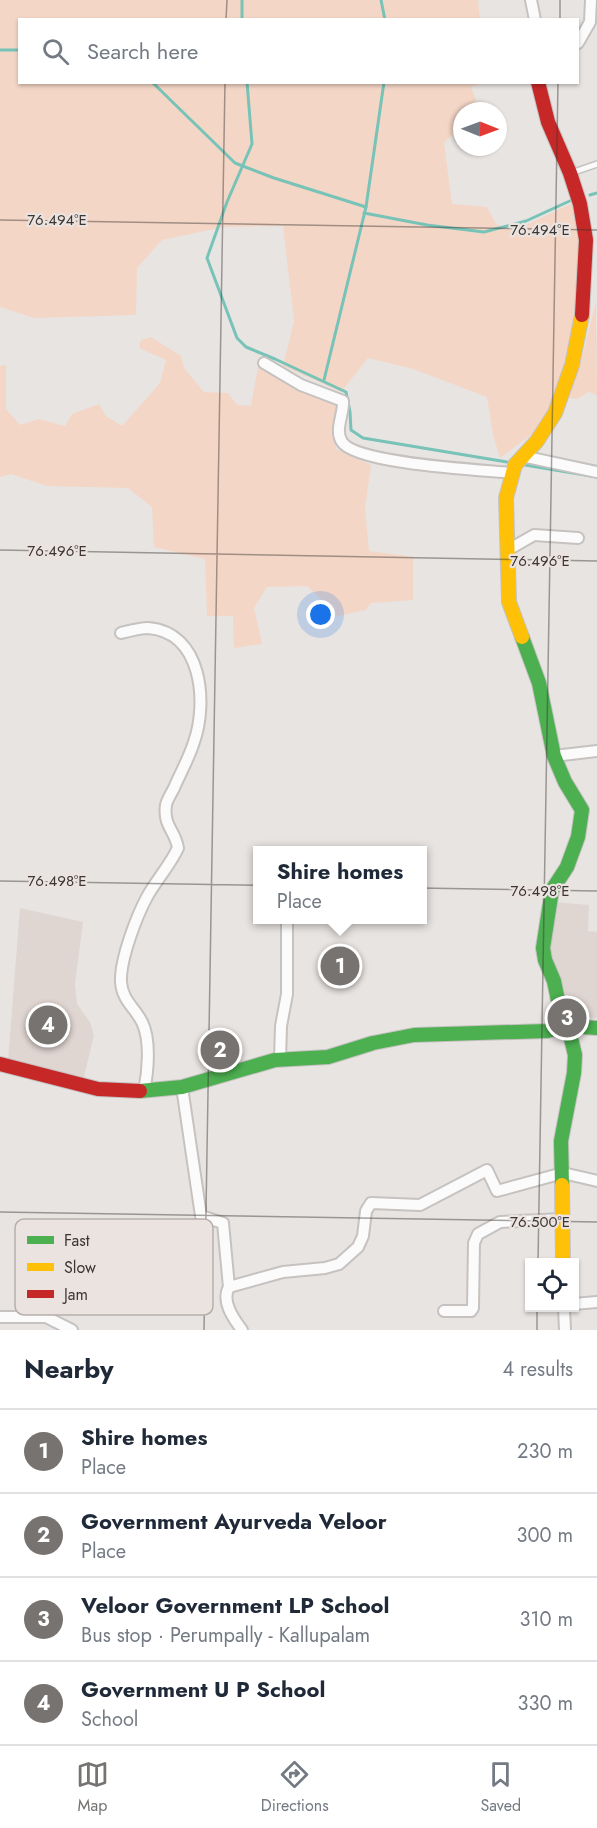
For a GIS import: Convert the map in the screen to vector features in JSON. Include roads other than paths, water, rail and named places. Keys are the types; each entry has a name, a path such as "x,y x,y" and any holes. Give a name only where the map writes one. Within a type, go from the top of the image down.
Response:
{"street":[{"path":"531,0 535,18"},
{"path":"579,41 590,22 591,0"},
{"path":"538,84 548,122 570,173 586,240 584,306 572,365 559,405 537,441 515,465 506,498 509,602 539,683 554,756 565,782 582,810 578,837 567,867 552,890 543,948 545,960 554,981 561,1015 568,1026 575,1055 560,1158 563,1173 563,1258"},
{"path":"264,363 301,385 343,401 340,437 343,443 351,449 389,461 513,473"},
{"path":"522,456 597,472"},
{"path":"507,550 534,536 578,538"},
{"path":"121,633 147,628 168,633 182,643 194,661 200,685 199,720 194,743 166,804 166,824 174,835 178,848 174,858 148,895 129,941 123,965 121,984 126,1000 143,1024 146,1036 148,1063 144,1091"},
{"path":"554,756 597,751"},
{"path":"280,1060 281,1026 286,994 287,924"},
{"path":"0,1064 98,1089 144,1091 182,1087 280,1060 328,1057 374,1043 414,1035 547,1031 568,1026 597,1028"},
{"path":"182,1087 201,1216 210,1219"},
{"path":"229,1287 283,1272 325,1269 339,1264 358,1247 363,1236 366,1210 371,1203 420,1205 487,1170 497,1191 563,1173 597,1181"},
{"path":"444,1311 467,1311 473,1308 474,1242 478,1234 500,1222 564,1219"},
{"path":"213,1220 223,1223 229,1287 226,1302 242,1330"},
{"path":"579,1304 597,1302"},
{"path":"564,1312 565,1330"},
{"path":"0,1317 46,1317 72,1330"}],"lane":[{"path":"570,173 597,164"}],"waterway":[{"path":"242,0 242,18"},
{"path":"381,0 385,18"},
{"path":"0,50 18,50"},
{"path":"154,84 235,163 274,178 366,207"},
{"path":"247,84 252,144 227,202 207,258 237,338 246,347 346,392 351,430 363,438 507,462"},
{"path":"324,380 366,207 384,84"},
{"path":"590,195 597,193"},
{"path":"364,213 427,225 484,232 526,221 574,199"},
{"path":"525,465 597,477"}],"place":[{"name":"Shire homes","path":"340,966"},
{"name":"Veloor Government LP School","path":"567,1018"},
{"name":"Government U P School","path":"48,1025"},
{"name":"Government Ayurveda Veloor","path":"220,1050"}]}
